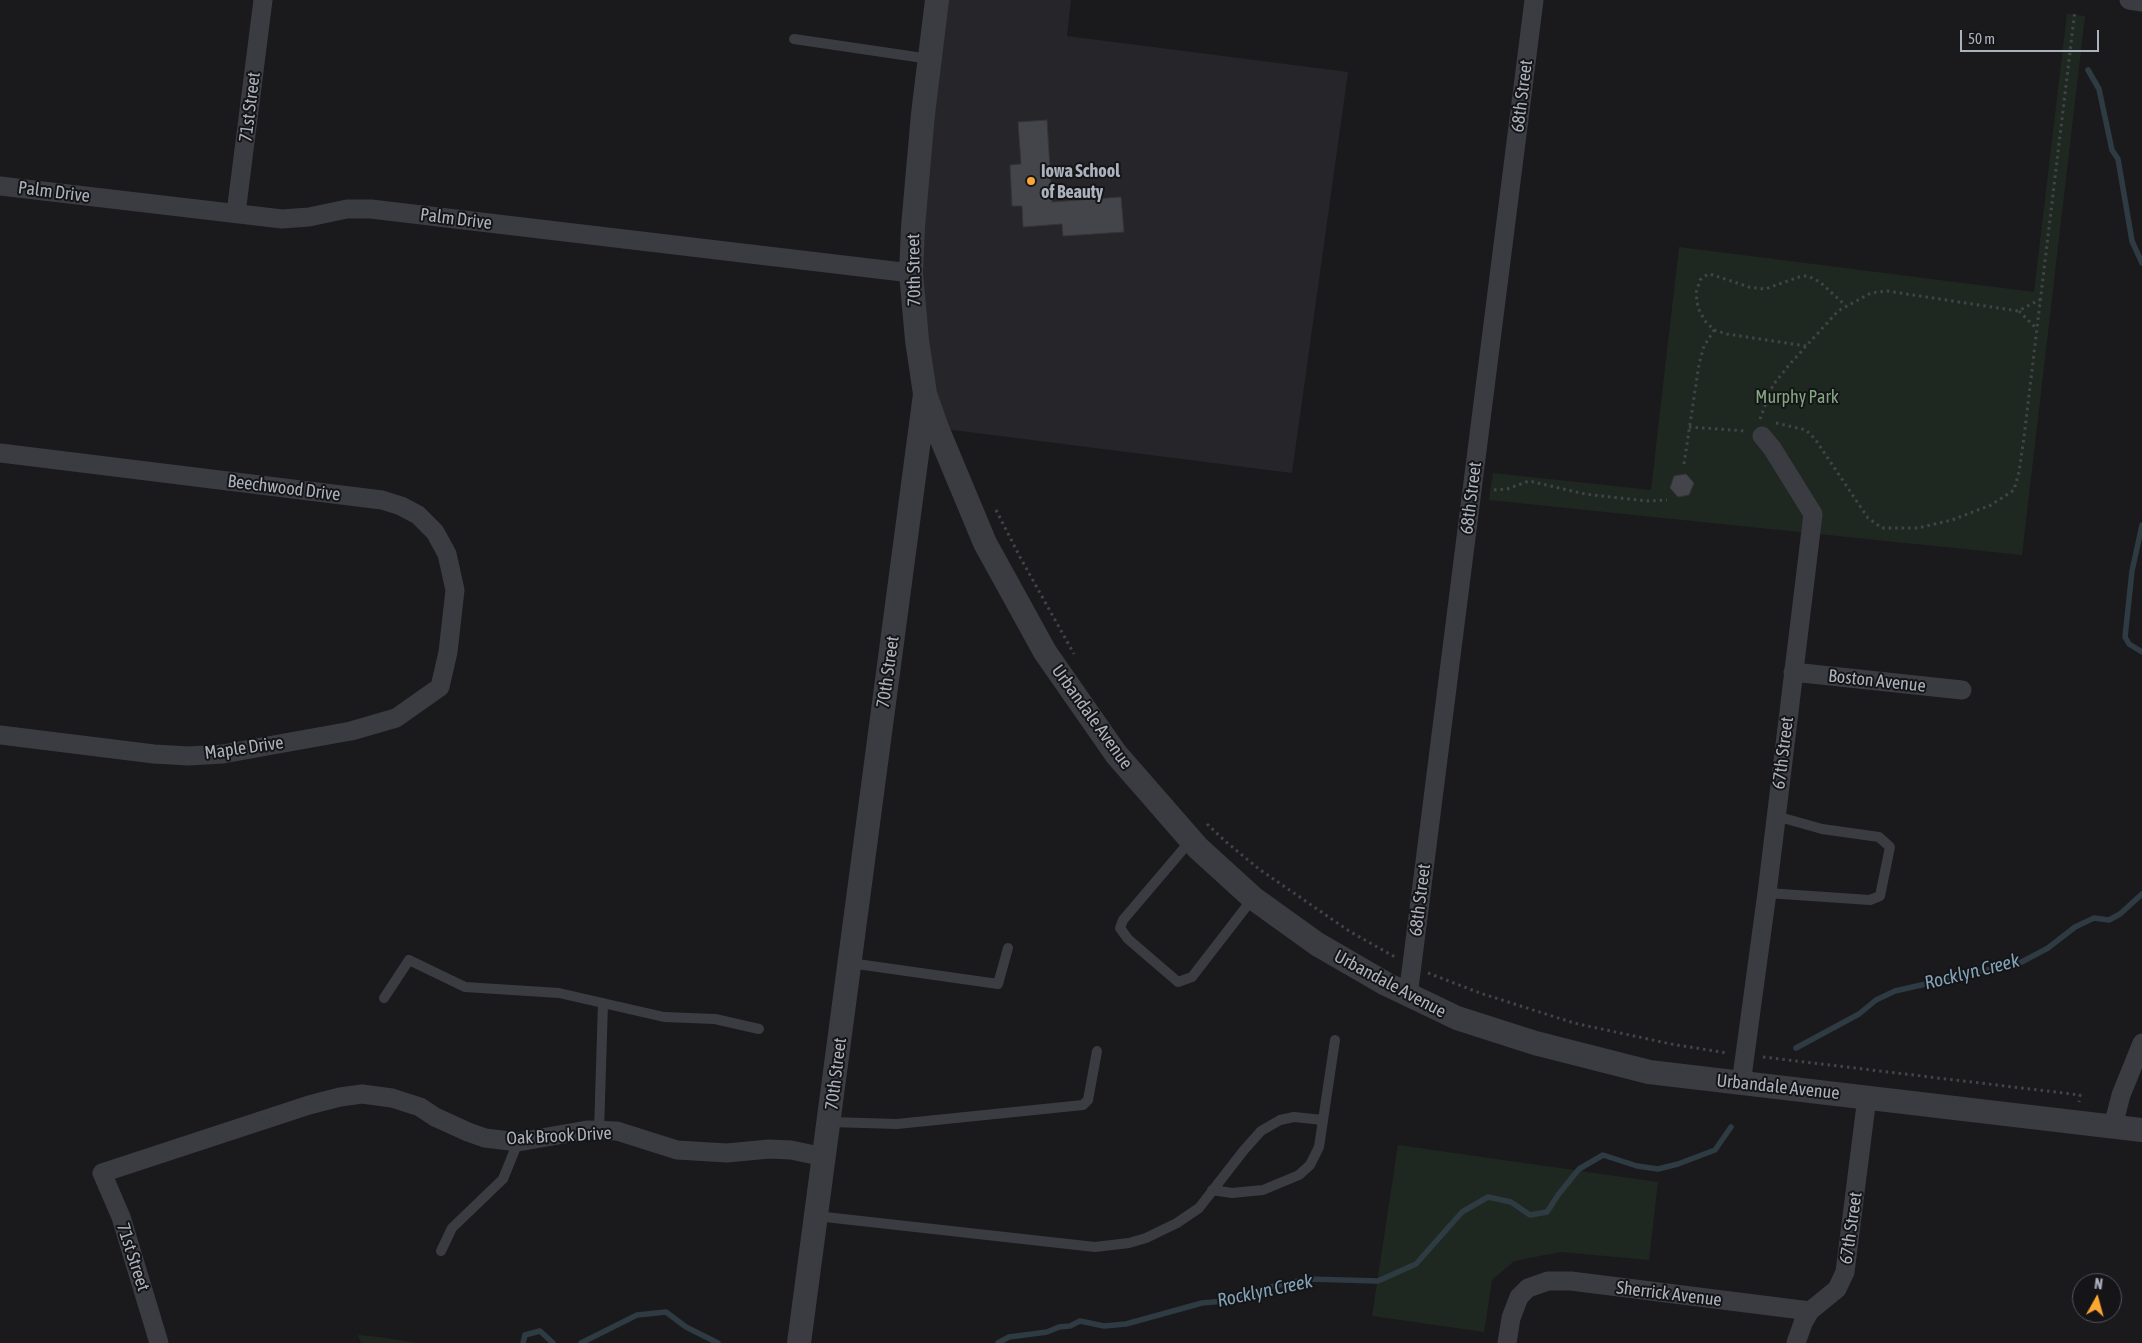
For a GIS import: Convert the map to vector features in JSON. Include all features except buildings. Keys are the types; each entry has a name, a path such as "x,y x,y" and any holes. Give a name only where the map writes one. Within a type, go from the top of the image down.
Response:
{"street":[{"name":"71st Street","path":"236,214 263,0"},
{"name":"70th Street","path":"799,1343 926,394 917,340 912,273 913,227 937,0"},
{"name":"68th Street","path":"1408,996 1534,0"},
{"path":"2128,0 2142,2"},
{"name":"Palm Drive","path":"0,186 236,214 296,219 347,209 371,209 912,273"},
{"name":"Urbandale Avenue","path":"926,394 937,428 986,543 1045,652 1116,754 1191,840 1253,898 1317,944 1408,996 1457,1018 1497,1032 1600,1061 1677,1077 1867,1096 2142,1130"},
{"name":"67th Street","path":"1741,1084 1767,893 1813,514 1772,448 1757,429"},
{"name":"Beechwood Drive","path":"0,453 382,500 401,506 418,516 435,532 447,554 455,590 448,652"},
{"name":"Maple Drive","path":"0,735 154,754 189,756 222,754 351,731 396,718 440,687 448,652"},
{"name":"Boston Avenue","path":"1793,672 1962,690"},
{"path":"2113,1126 2121,1095 2142,1043"},
{"name":"Oak Brook Drive","path":"102,1173 309,1105 340,1097 362,1094 392,1098 420,1107 435,1117 485,1138 518,1142 587,1130 617,1131 678,1150 726,1152 769,1149 791,1150 824,1157"},
{"name":"67th Street","path":"1796,1343 1803,1323 1810,1312 1837,1288 1845,1272 1867,1096"},
{"name":"71st Street","path":"102,1173 121,1217 159,1343"},
{"name":"Sherrick Avenue","path":"1507,1343 1514,1306 1519,1297 1528,1288 1548,1281 1571,1281 1810,1312"}],"lane":[{"path":"794,40 930,59"},
{"path":"1767,893 1870,900 1880,896 1890,847 1880,837 1822,829 1776,816"},
{"path":"1191,840 1123,920 1120,928 1128,939 1178,982 1192,977 1253,898"},
{"path":"850,964 998,984 1008,948"},
{"path":"384,998 409,960 465,987 559,993 664,1017 715,1019 759,1029"},
{"path":"599,1131 603,1003"},
{"path":"1212,1190 1246,1193 1263,1190 1299,1175 1310,1165 1318,1147 1335,1040"},
{"path":"830,1122 897,1124 1082,1105 1088,1100 1097,1051"},
{"path":"816,1216 1095,1247 1129,1243 1178,1224 1199,1208 1261,1131 1280,1120 1294,1117 1323,1120"},
{"path":"440,1251 452,1228 504,1179 518,1142"}],"path":[{"path":"1689,427 1806,430 1815,440 1860,507 1875,524 1882,528 1909,528 1952,520 1991,505 2014,490 2021,460 2075,10"},
{"path":"1806,346 1727,334 1714,330 1701,315 1697,301 1697,286 1700,280 1708,274 1757,289 1774,286 1802,276 1813,277 1846,306"},
{"path":"1757,429 1773,385 1806,346 1838,311 1879,291 2018,311 2037,329"},
{"path":"2018,311 2041,299"},
{"path":"1684,464 1699,364 1704,346 1714,330"},
{"path":"1494,490 1507,489 1529,481 1585,494 1646,501 1666,500"},
{"path":"994,506 1075,656"},
{"path":"1206,822 1225,842 1259,869 1349,931 1392,956"},
{"path":"1422,970 1480,993 1574,1023 1671,1044 1732,1053"},
{"path":"1755,1056 2080,1094 2078,1111"}],"shaded area":[{"path":"937,0 1071,0 1067,36 1348,72 1292,473 937,428 917,340"}],"green space":[{"name":"Murphy Park","path":"2067,14 2085,16 2022,555 1489,500 1493,473 1651,490 1679,247 2034,292"},
{"path":"1398,1145 1658,1182 1649,1260 1561,1252 1514,1261 1492,1280 1484,1332 1372,1316"},
{"path":"358,1335 378,1337 418,1343 361,1343"}],"waterway":[{"path":"2088,70 2099,89 2112,150 2118,159 2132,241 2142,263"},
{"path":"2142,525 2132,571 2125,637 2129,644 2142,652"},
{"name":"Rocklyn Creek","path":"1796,1048 1859,1014 1876,1000 1895,991 2016,965 2048,948 2075,927 2094,918 2109,920 2120,914 2142,894"},
{"name":"Rocklyn Creek","path":"998,1343 1009,1337 1047,1332 1059,1327 1070,1326 1080,1321 1104,1326 1126,1324 1202,1303 1224,1301 1261,1289 1308,1279 1378,1281 1416,1264 1462,1212 1488,1197 1511,1202 1530,1215 1547,1212 1579,1169 1603,1155 1637,1166 1658,1169 1678,1164 1715,1150 1731,1127"},
{"name":"Rocklyn Creek","path":"581,1343 637,1315 666,1312 686,1327 718,1343"},
{"name":"Rocklyn Creek","path":"523,1343 525,1335 540,1331 553,1343"}],"place":[{"name":"Iowa School of Beauty","path":"1031,181"}]}
